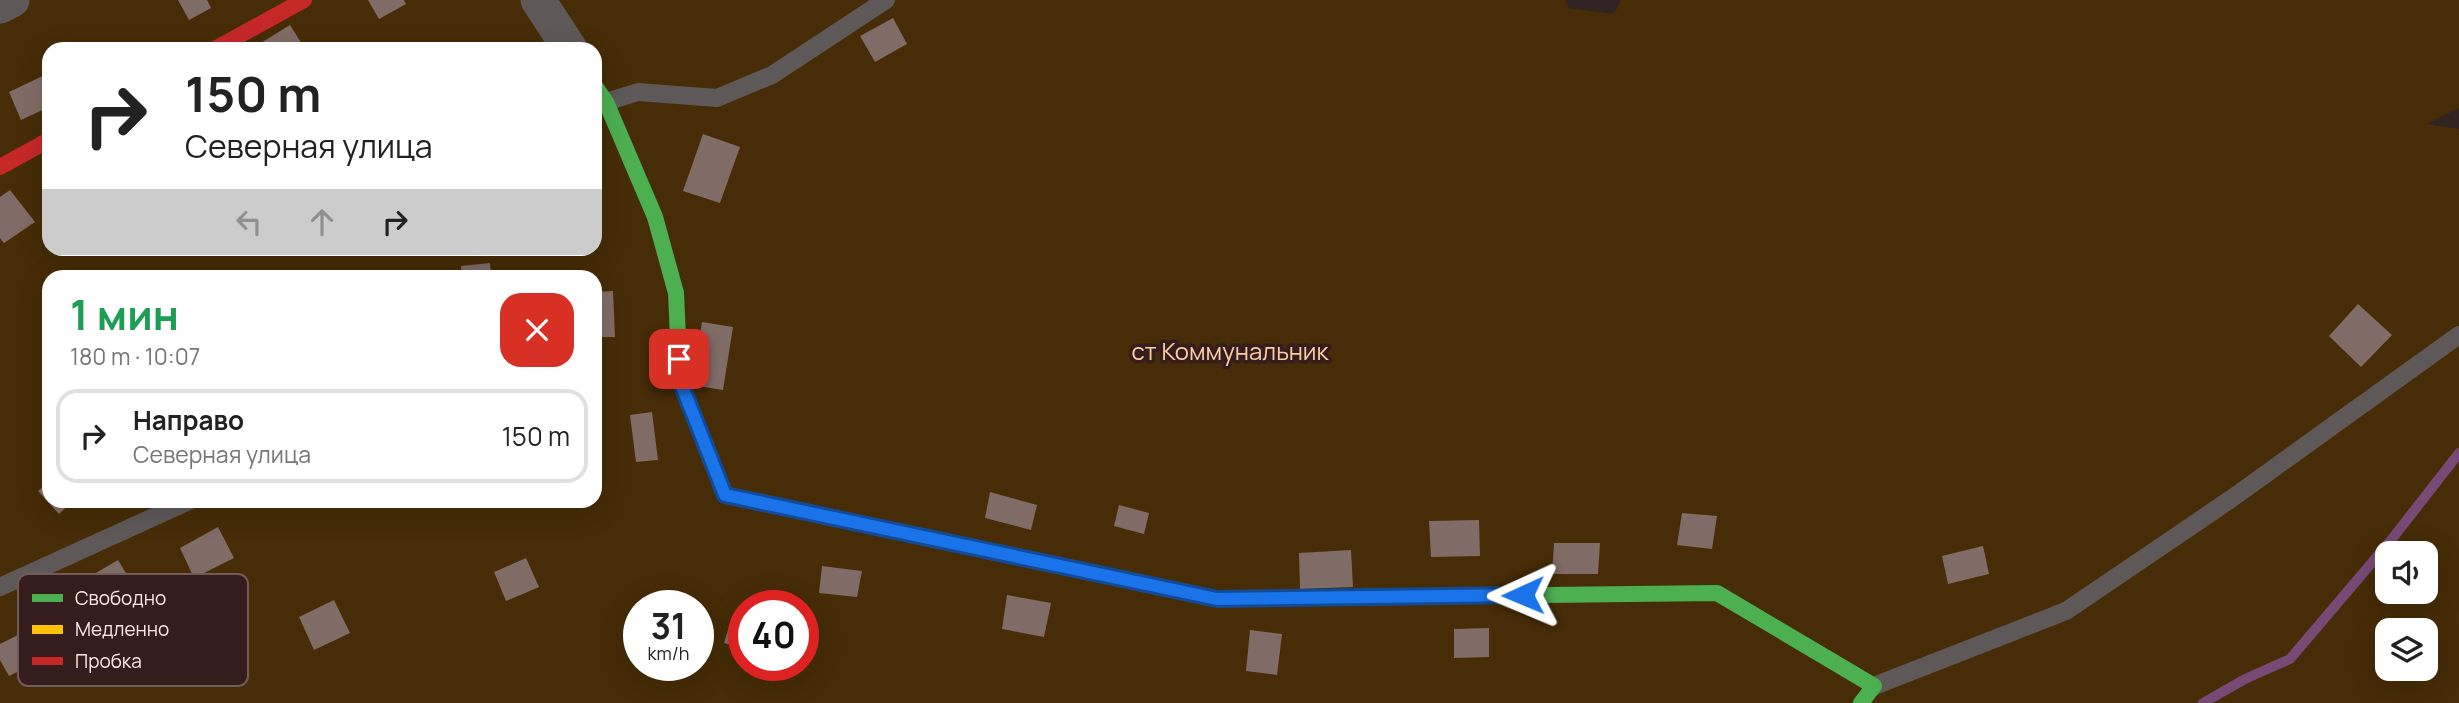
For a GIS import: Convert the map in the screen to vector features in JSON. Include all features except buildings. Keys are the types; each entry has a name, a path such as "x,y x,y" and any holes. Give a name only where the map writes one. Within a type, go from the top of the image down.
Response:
{"street":[{"path":"0,6 12,0"},
{"path":"228,42 304,0"},
{"path":"538,0 565,42"},
{"path":"602,96 655,217 676,293 680,381 725,495 1217,599 1717,593 1874,686 1861,703"},
{"path":"0,167 42,144"}],"lane":[{"path":"606,102 638,93 717,98 772,75 886,0"},
{"path":"1874,686 2066,611 2231,499 2459,335"},
{"path":"29,574 173,508"},
{"path":"0,587 18,579"}],"green space":[{"name":"ст Коммунальник","path":"0,0 1566,0 1568,8 1614,14 1621,0 2459,0 2459,108 2427,124 2459,129 2459,703 0,703"}],"waterway":[{"path":"2203,703 2245,679 2290,659 2392,539 2459,453"}],"traffic: fast":[{"path":"602,96 655,217 676,293 680,381 725,495 903,533"},
{"path":"1355,597 1717,593 1874,686 1861,703"}],"traffic: slow":[{"path":"903,533 1217,599 1355,597"}],"traffic: jam":[{"path":"228,42 304,0"},
{"path":"0,167 42,144"}],"route":[{"path":"679,359 680,381 725,495 1217,599 1523,595"}]}
